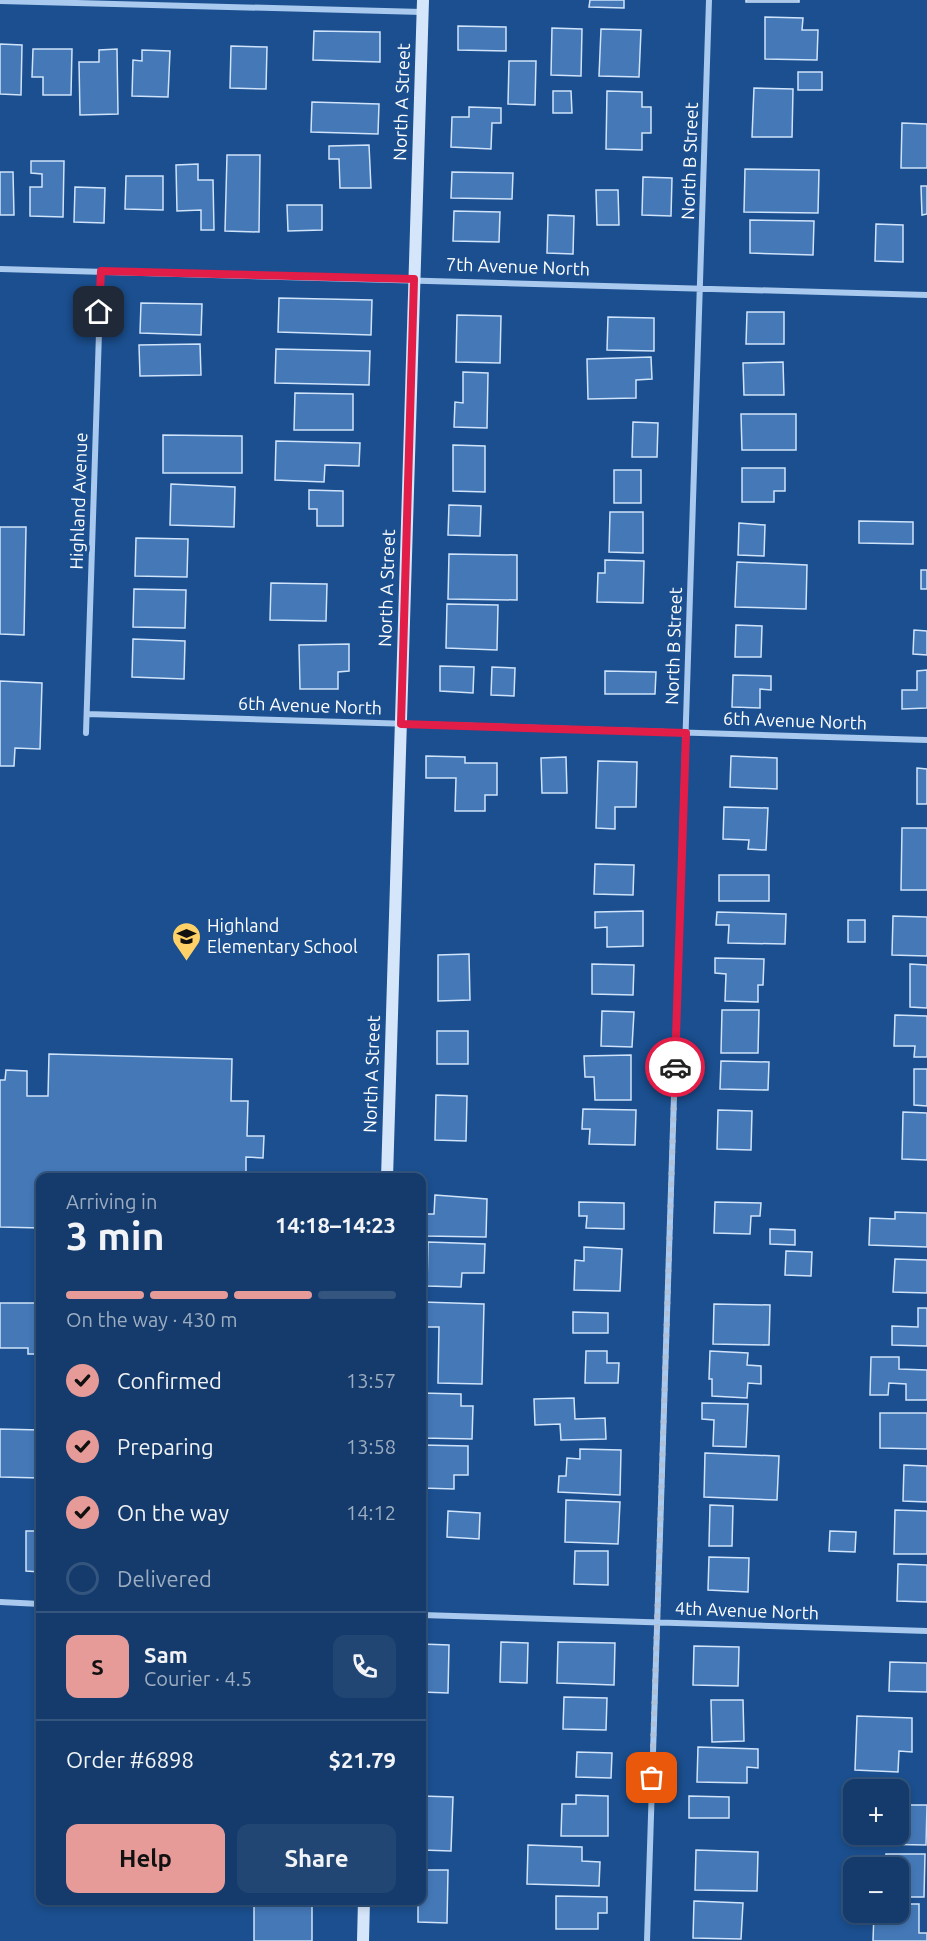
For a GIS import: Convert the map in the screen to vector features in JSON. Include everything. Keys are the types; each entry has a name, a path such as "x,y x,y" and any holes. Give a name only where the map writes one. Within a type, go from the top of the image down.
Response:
{"street":[{"name":"North B Street","path":"647,1941 709,0"},
{"path":"0,1 423,6"},
{"name":"North A Street","path":"387,1173 423,6"},
{"name":"7th Avenue North","path":"0,268 927,295"},
{"name":"Highland Avenue","path":"86,733 101,271"},
{"name":"6th Avenue North","path":"87,714 927,740"},
{"path":"0,1602 36,1604"},
{"name":"4th Avenue North","path":"426,1616 927,1631"},
{"path":"363,1941 364,1905"}],"building":[{"path":"590,0 624,0 624,8 589,7"},
{"path":"746,0 799,0 799,2 746,2"},
{"path":"765,17 803,18 802,30 818,30 817,60 765,59"},
{"path":"458,26 506,27 506,51 458,50"},
{"path":"552,28 582,29 581,76 551,75"},
{"path":"601,29 641,30 639,77 599,76"},
{"path":"314,31 380,32 380,62 313,60"},
{"path":"0,44 22,45 21,95 0,94"},
{"path":"231,46 267,47 266,89 230,88"},
{"path":"33,49 72,49 71,95 43,95 43,77 32,77"},
{"path":"117,49 118,114 80,115 79,62 99,62 99,50"},
{"path":"142,50 170,51 168,97 132,96 133,60 142,61"},
{"path":"509,61 536,61 535,105 508,104"},
{"path":"798,72 822,72 822,90 798,90"},
{"path":"754,88 793,89 792,137 752,137"},
{"path":"553,91 571,91 572,113 553,113"},
{"path":"607,91 642,92 642,107 651,107 651,133 642,133 642,150 606,149"},
{"path":"312,102 379,104 378,134 311,132"},
{"path":"469,107 501,108 501,123 492,123 491,149 451,147 452,117 469,117"},
{"path":"902,123 927,124 927,168 901,168"},
{"path":"369,145 371,188 340,188 339,159 329,159 329,146"},
{"path":"227,155 260,155 259,232 225,231"},
{"path":"31,161 64,161 63,217 30,216 30,187 42,187 42,174 31,173"},
{"path":"198,164 198,180 213,180 214,230 201,230 201,210 177,211 176,165"},
{"path":"745,169 819,170 818,213 744,212"},
{"path":"0,172 13,172 14,215 0,215"},
{"path":"452,172 513,173 512,199 451,198"},
{"path":"126,176 163,176 163,210 125,209"},
{"path":"643,177 672,178 671,216 642,215"},
{"path":"921,186 927,186 927,214 922,215"},
{"path":"75,187 105,188 104,223 74,222"},
{"path":"596,190 618,190 619,225 597,225"},
{"path":"287,205 322,205 322,230 288,231"},
{"path":"454,211 500,212 499,242 453,241"},
{"path":"548,215 574,216 573,254 547,253"},
{"path":"750,220 814,221 813,255 750,253"},
{"path":"876,224 903,225 903,262 875,261"},
{"path":"279,298 372,300 371,335 278,332"},
{"path":"141,303 202,304 201,335 140,333"},
{"path":"747,312 784,312 784,344 746,344"},
{"path":"457,315 501,316 500,363 456,362"},
{"path":"608,317 654,318 654,351 607,350"},
{"path":"200,344 201,375 140,376 139,345"},
{"path":"276,349 370,351 369,385 275,383"},
{"path":"651,357 652,379 636,380 636,398 588,399 587,359"},
{"path":"783,362 784,395 744,395 743,363"},
{"path":"463,372 488,373 487,428 454,427 455,402 463,403"},
{"path":"295,393 353,394 353,430 294,430"},
{"path":"741,414 796,414 796,450 742,450"},
{"path":"633,422 658,423 657,457 632,457"},
{"path":"163,435 242,436 242,473 163,473"},
{"path":"276,441 360,443 359,466 325,465 324,482 275,480"},
{"path":"453,445 485,446 485,492 453,491"},
{"path":"742,468 785,468 785,491 774,491 774,502 742,502"},
{"path":"614,470 641,470 641,503 614,503"},
{"path":"171,484 235,487 234,527 170,525"},
{"path":"309,490 343,491 343,526 317,526 317,509 309,509"},
{"path":"449,505 481,506 480,536 448,535"},
{"path":"610,512 643,512 643,553 609,552"},
{"path":"859,521 913,522 913,544 859,543"},
{"path":"739,523 765,525 764,556 738,555"},
{"path":"0,527 26,527 24,635 0,634"},
{"path":"136,538 188,539 187,577 135,576"},
{"path":"449,554 517,555 517,600 448,599"},
{"path":"605,560 644,561 643,603 597,602 598,573 605,573"},
{"path":"737,562 807,565 806,609 735,607"},
{"path":"921,570 927,570 927,589 921,589"},
{"path":"271,583 327,584 326,621 270,620"},
{"path":"134,589 186,590 185,628 133,627"},
{"path":"447,604 498,605 497,650 446,648"},
{"path":"736,625 762,626 761,657 735,657"},
{"path":"914,630 927,631 927,655 913,654"},
{"path":"133,639 185,641 184,679 132,677"},
{"path":"349,644 349,671 338,672 338,689 300,689 299,645"},
{"path":"440,666 474,667 473,693 440,691"},
{"path":"492,667 515,668 514,696 491,695"},
{"path":"927,670 927,708 902,709 902,690 917,690 917,671"},
{"path":"605,671 656,672 655,694 605,694"},
{"path":"733,675 771,676 771,690 760,689 760,708 732,707"},
{"path":"0,681 42,683 40,749 15,748 14,766 0,766"},
{"path":"426,756 465,757 465,763 497,763 497,795 485,795 485,811 455,811 456,778 426,778"},
{"path":"731,756 777,758 777,789 730,787"},
{"path":"566,757 567,793 542,793 541,758"},
{"path":"598,761 637,762 636,807 615,807 615,829 596,828"},
{"path":"917,768 927,769 927,804 917,804"},
{"path":"724,807 768,808 766,850 748,849 749,840 723,839"},
{"path":"902,828 927,828 927,890 901,890"},
{"path":"595,864 634,865 633,895 594,894"},
{"path":"719,875 769,875 769,901 719,901"},
{"path":"643,911 643,946 607,947 607,927 595,928 595,912"},
{"path":"717,912 786,914 785,944 728,943 729,925 716,925"},
{"path":"893,916 927,917 927,956 892,955"},
{"path":"848,920 865,920 865,942 848,942"},
{"path":"469,954 470,1000 438,1001 438,955"},
{"path":"715,958 764,959 763,985 758,985 758,1002 725,1001 726,974 715,973"},
{"path":"592,964 634,965 633,995 592,994"},
{"path":"910,964 927,965 927,1008 910,1007"},
{"path":"722,1010 759,1010 758,1053 721,1053"},
{"path":"602,1011 634,1012 632,1047 601,1046"},
{"path":"895,1015 927,1016 927,1057 914,1057 915,1046 894,1046"},
{"path":"437,1031 468,1031 468,1064 437,1064"},
{"path":"49,1054 232,1059 231,1101 248,1101 247,1136 264,1136 263,1158 246,1157 246,1173 36,1173 36,1228 0,1227 0,1080 5,1080 6,1070 27,1071 27,1096 48,1096"},
{"path":"631,1055 631,1100 595,1100 594,1077 585,1077 584,1056"},
{"path":"721,1061 769,1062 768,1090 720,1089"},
{"path":"914,1069 927,1069 927,1106 914,1105"},
{"path":"436,1095 467,1096 466,1141 435,1140"},
{"path":"583,1109 636,1110 635,1145 589,1144 590,1129 582,1129"},
{"path":"718,1110 752,1111 751,1150 717,1149"},
{"path":"903,1112 927,1113 927,1160 902,1159"},
{"path":"435,1195 487,1199 486,1237 426,1236 426,1214 434,1214"},
{"path":"579,1202 624,1203 624,1229 586,1228 587,1216 579,1216"},
{"path":"715,1202 761,1203 760,1216 751,1216 750,1234 714,1233"},
{"path":"895,1212 927,1213 927,1247 869,1245 870,1218 895,1219"},
{"path":"770,1229 795,1230 795,1245 770,1244"},
{"path":"428,1242 485,1244 484,1273 462,1273 461,1287 427,1286"},
{"path":"584,1247 622,1249 620,1291 574,1290 575,1260 584,1261"},
{"path":"786,1251 812,1252 811,1276 785,1275"},
{"path":"895,1259 927,1260 927,1293 893,1292"},
{"path":"426,1302 484,1304 482,1384 438,1383 439,1327 426,1327"},
{"path":"0,1303 36,1303 36,1354 28,1354 28,1348 0,1348"},
{"path":"714,1304 770,1305 769,1345 713,1344"},
{"path":"918,1308 927,1308 927,1346 892,1345 892,1326 918,1327"},
{"path":"573,1312 608,1313 608,1333 573,1333"},
{"path":"586,1351 607,1351 607,1363 619,1363 618,1383 585,1383"},
{"path":"710,1351 748,1353 747,1365 761,1366 761,1384 748,1383 747,1398 712,1396 712,1379 709,1379"},
{"path":"871,1357 899,1357 899,1369 927,1370 927,1400 906,1400 906,1384 889,1383 888,1395 870,1395"},
{"path":"426,1393 461,1394 461,1406 473,1406 472,1439 426,1438"},
{"path":"574,1398 575,1419 605,1418 606,1439 561,1440 560,1424 535,1425 534,1399"},
{"path":"702,1403 748,1404 746,1447 713,1446 714,1420 702,1419"},
{"path":"880,1413 927,1413 927,1449 880,1448"},
{"path":"0,1429 36,1430 36,1478 0,1477"},
{"path":"426,1445 468,1446 468,1475 454,1475 454,1489 426,1488"},
{"path":"580,1449 621,1450 620,1495 558,1492 559,1476 566,1476 567,1458 580,1459"},
{"path":"705,1453 779,1456 777,1500 704,1497"},
{"path":"904,1465 927,1466 927,1502 903,1501"},
{"path":"566,1500 620,1502 618,1544 565,1542"},
{"path":"710,1505 733,1506 732,1546 709,1546"},
{"path":"895,1510 927,1511 927,1554 894,1554"},
{"path":"448,1511 480,1513 479,1539 447,1537"},
{"path":"26,1531 36,1531 36,1572 26,1571"},
{"path":"830,1531 856,1532 855,1552 829,1551"},
{"path":"575,1551 608,1551 608,1585 574,1584"},
{"path":"709,1557 749,1558 748,1592 708,1590"},
{"path":"898,1564 927,1565 927,1602 897,1601"},
{"path":"501,1642 528,1643 527,1683 500,1682"},
{"path":"558,1642 615,1643 614,1685 557,1683"},
{"path":"426,1644 449,1645 448,1693 426,1692"},
{"path":"694,1646 739,1647 738,1686 693,1685"},
{"path":"890,1662 927,1663 927,1692 889,1691"},
{"path":"564,1697 607,1698 606,1730 563,1729"},
{"path":"711,1700 743,1700 744,1741 712,1742"},
{"path":"857,1716 912,1718 912,1752 899,1751 898,1772 855,1770"},
{"path":"698,1747 758,1749 758,1768 747,1767 747,1783 697,1782"},
{"path":"577,1752 612,1753 611,1778 576,1777"},
{"path":"576,1795 608,1796 608,1836 561,1836 562,1804 576,1804"},
{"path":"426,1796 453,1797 451,1851 426,1850"},
{"path":"689,1796 729,1797 729,1818 689,1818"},
{"path":"909,1805 927,1805 926,1845 909,1845"},
{"path":"528,1845 582,1847 582,1861 600,1862 599,1886 527,1884"},
{"path":"696,1850 758,1852 757,1891 695,1890"},
{"path":"886,1854 925,1854 924,1897 909,1897 909,1857 886,1857"},
{"path":"426,1870 448,1870 447,1923 418,1922 418,1905 426,1905"},
{"path":"556,1896 607,1897 607,1913 598,1913 598,1929 556,1929"},
{"path":"694,1901 743,1903 741,1939 693,1938"},
{"path":"909,1904 919,1904 919,1933 927,1933 927,1941 873,1941 874,1923 909,1923"},
{"path":"254,1905 312,1905 312,1941 254,1941"}],"way so far":[{"path":"652,1778 675,1067"}],"place":[{"name":"Highland Elementary School","path":"186,962"}],"route":[{"path":"99,312 101,271 414,279 401,724 686,733 675,1067"}]}
